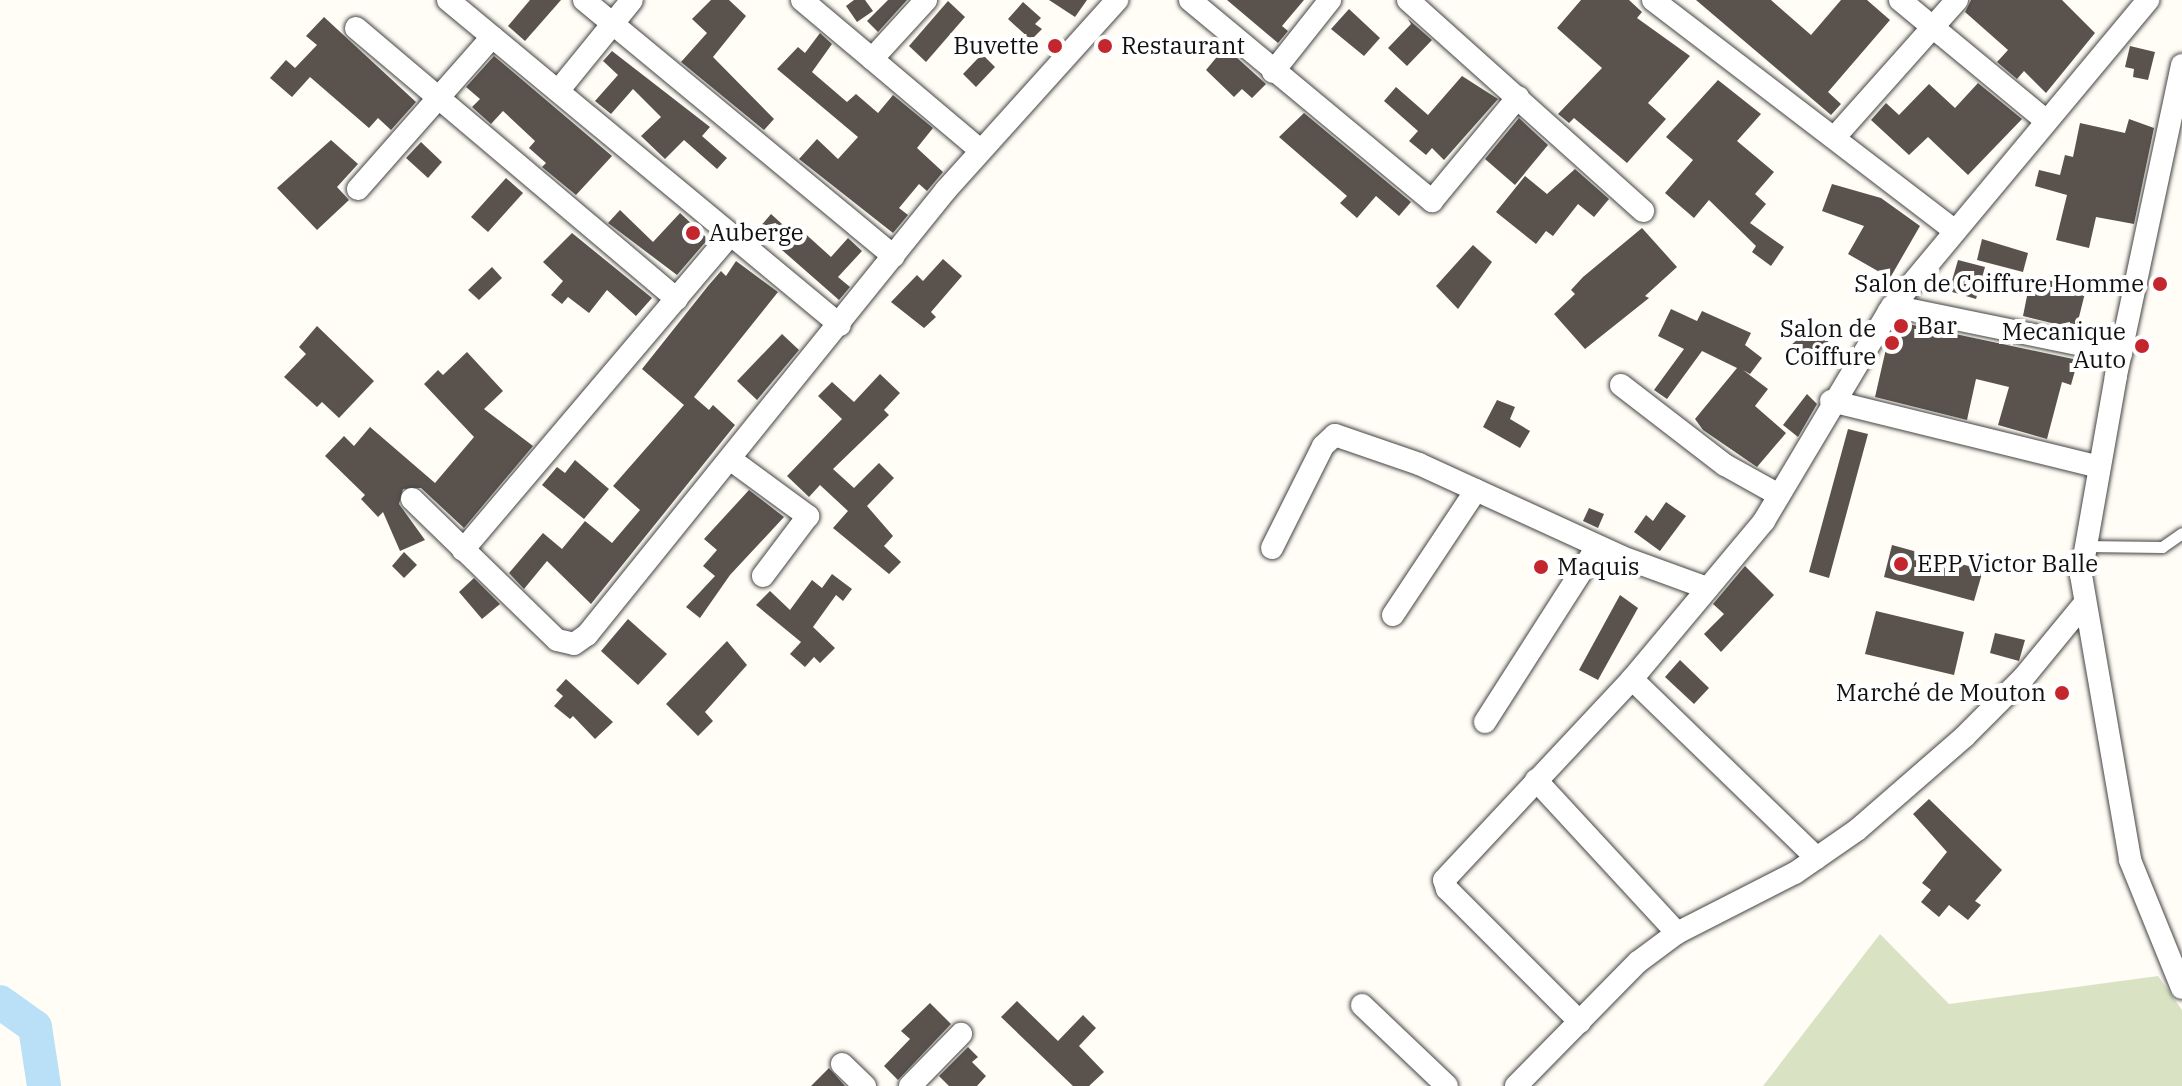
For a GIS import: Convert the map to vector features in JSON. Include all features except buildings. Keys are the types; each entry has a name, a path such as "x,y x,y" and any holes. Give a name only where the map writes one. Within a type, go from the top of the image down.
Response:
{"street":[{"path":"448,0 840,325"},
{"path":"584,0 894,256"},
{"path":"558,91 632,0"},
{"path":"802,0 980,150"},
{"path":"872,59 926,0"},
{"path":"412,499 557,640 574,644 587,635 980,150 1117,0"},
{"path":"1190,0 1432,201 1518,97"},
{"path":"1273,72 1330,0"},
{"path":"1408,0 1643,211"},
{"path":"1653,0 1952,229"},
{"path":"1900,0 2045,120"},
{"path":"1834,138 1957,0"},
{"path":"1580,1022 1447,889 1444,880 1632,679 1707,588 1779,495 1831,401 1892,306 1952,229 2148,0"},
{"path":"356,28 677,299"},
{"path":"358,189 441,99 492,37"},
{"path":"2182,65 2084,546 2084,604 2130,860 2182,988"},
{"path":"463,550 729,236"},
{"path":"1892,306 2121,353"},
{"path":"1621,385 1725,465 1779,495"},
{"path":"1831,401 2099,467"},
{"path":"1272,548 1323,446 1335,435 1476,490 1597,547 1707,588"},
{"path":"730,459 808,516 763,576"},
{"path":"1393,615 1476,490"},
{"path":"1485,722 1597,547"},
{"path":"1516,1086 1638,962 1677,933 1817,858 1965,736 2084,604"},
{"path":"1632,679 1817,858"},
{"path":"1536,780 1677,933"},
{"path":"1362,1005 1447,1086"},
{"path":"910,1086 961,1034"},
{"path":"842,1064 865,1086"}],"lane":[{"path":"2084,546 2162,547 2182,533"}],"green space":[{"path":"1880,934 1949,1004 2158,976 2182,1010 2182,1086 1763,1086"}],"waterway":[{"path":"0,1002 35,1027 44,1086"}],"place":[{"name":"Buvette","path":"1055,46"},
{"name":"Restaurant","path":"1105,46"},
{"name":"Auberge","path":"693,233"},
{"name":"Salon de Coiffure Homme","path":"2160,284"},
{"name":"Bar","path":"1901,326"},
{"name":"Salon de Coiffure","path":"1892,343"},
{"name":"Mecanique Auto","path":"2142,346"},
{"name":"EPP Victor Balle","path":"1901,564"},
{"name":"Maquis","path":"1541,567"},
{"name":"Marché de Mouton","path":"2062,693"}]}
